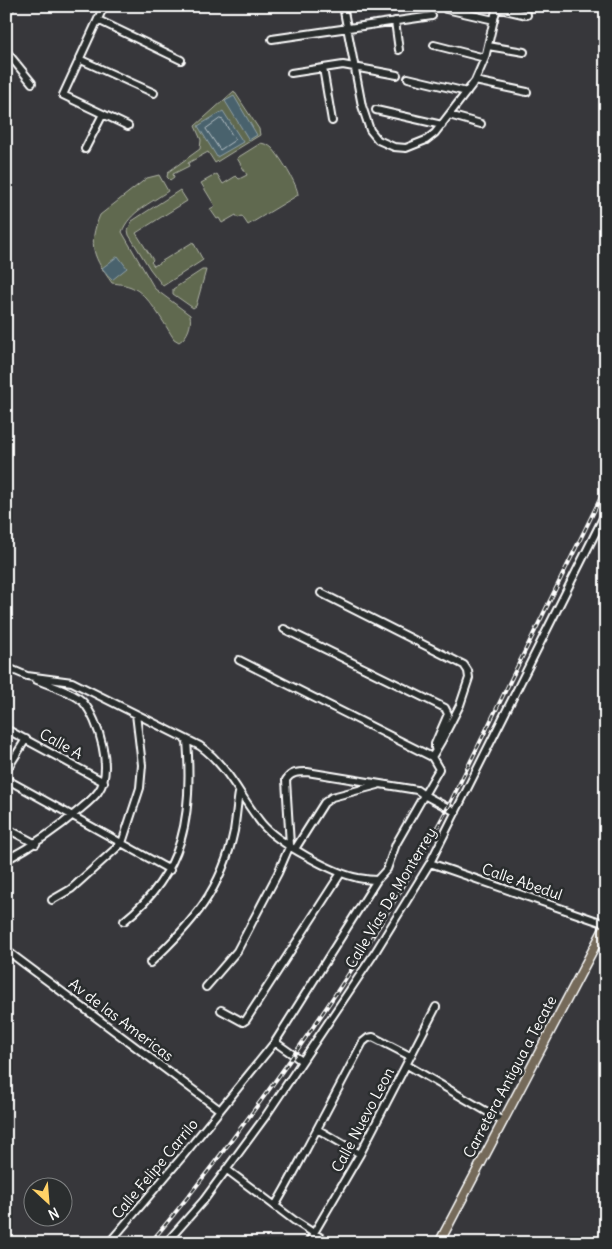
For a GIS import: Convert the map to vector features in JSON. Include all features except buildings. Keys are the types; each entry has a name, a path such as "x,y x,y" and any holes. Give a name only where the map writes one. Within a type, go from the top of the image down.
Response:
{"main road":[{"name":"Carretera Antigua a Tecate","path":"440,1243 606,924"}],"street":[{"path":"6,15 11,6"},
{"path":"104,6 63,95 128,126"},
{"path":"343,6 364,117 370,130 378,140 394,147 406,148 426,140 442,125 475,81 486,58 496,7 527,15"},
{"path":"446,9 494,20"},
{"path":"272,39 432,16"},
{"path":"98,20 181,60"},
{"path":"395,21 399,50"},
{"path":"434,45 486,58"},
{"path":"488,46 524,52"},
{"path":"6,51 32,83"},
{"path":"79,59 154,93"},
{"path":"291,73 344,65 397,75"},
{"path":"323,68 332,121"},
{"path":"408,78 467,92"},
{"path":"475,81 527,92"},
{"path":"376,110 442,125"},
{"path":"85,149 103,114"},
{"path":"449,115 481,124"},
{"name":"Calle Vías De Monterrey","path":"166,1243 204,1200 265,1117 374,954 430,863 606,512"},
{"path":"322,593 464,665 469,678 460,704 442,740 435,749"},
{"path":"239,660 432,757 435,744 448,714 445,708 284,629"},
{"path":"6,667 82,701 92,716 99,732 104,764 104,782 98,792 73,815 36,844 6,860"},
{"path":"26,676 72,682 187,740 214,756 224,767 239,793 262,824 274,835 292,847 341,873 357,878 377,880"},
{"path":"52,900 71,889 122,843 140,788 142,766 136,714"},
{"name":"Calle A","path":"6,729 104,782"},
{"path":"6,772 26,739"},
{"path":"124,921 152,895 170,870 184,829 190,782 187,740"},
{"name":"Calle Felipe Carrilo","path":"109,1243 182,1157 275,1042 377,880 388,870 396,844 439,769 432,757"},
{"path":"292,847 286,780 294,773 306,772 417,790 424,796 456,812"},
{"path":"6,779 170,870"},
{"path":"206,987 237,951 292,847 324,803 332,797 382,784"},
{"path":"150,963 178,937 210,894 220,873 234,831 239,793"},
{"path":"6,828 36,844"},
{"name":"Calle Abedul","path":"430,863 606,924"},
{"path":"221,1010 243,1022 246,1020 341,873"},
{"name":"Av de las Americas","path":"6,950 220,1110"},
{"name":"Calle Nuevo Leon","path":"308,1243 360,1154 436,1007"},
{"path":"275,1206 294,1175 300,1160 363,1042 373,1037 410,1056"},
{"path":"275,1042 302,1061"},
{"path":"407,1065 503,1121"},
{"path":"317,1129 360,1154"},
{"path":"226,1169 329,1243"}],"green space":[{"path":"234,91 259,129 260,135 215,163 208,152 188,163 189,166 173,174 174,177 170,180 167,177 168,172 200,149 201,140 195,126"},
{"path":"261,143 271,147 279,157 292,178 298,195 248,225 242,216 238,218 236,215 222,223 210,209 215,206 201,183 217,174 223,184 236,176 239,179 247,175 237,158"},
{"path":"159,175 168,191 135,213 122,232 155,289 190,315 189,330 179,342 174,339 157,312 141,293 130,287 112,283 97,259 93,244 100,215 147,178"},
{"path":"180,190 187,201 136,233 153,260 151,262 154,266 193,242 203,260 163,286 150,269 129,235 128,230 132,221"},
{"path":"202,270 206,270 196,306 193,308 173,294 173,289"}],"water":[{"path":"234,96 257,135 249,140 225,101"},
{"path":"223,111 243,142 217,157 198,126"},
{"path":"118,256 127,268 112,280 102,268"}],"railway":[{"path":"150,1243 210,1168 317,1022 407,880 448,807 606,487"}]}
